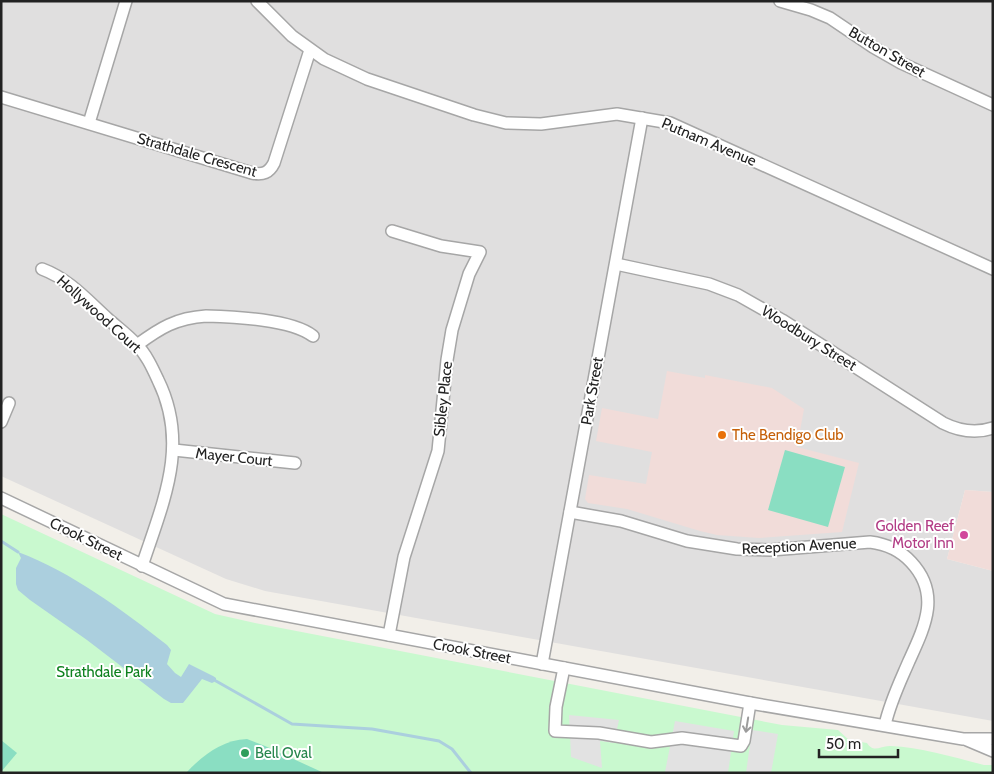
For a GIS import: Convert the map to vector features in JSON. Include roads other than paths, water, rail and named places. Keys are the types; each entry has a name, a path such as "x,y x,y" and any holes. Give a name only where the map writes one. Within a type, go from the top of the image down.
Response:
{"street":[{"path":"89,123 126,1"},
{"name":"Putnam Avenue","path":"257,1 287,32 310,50 339,66 367,78 489,119 524,124 541,124 610,114 642,118 680,128 993,269"},
{"name":"Button Street","path":"780,1 830,18 901,63 993,105"},
{"name":"Strathdale Crescent","path":"1,97 252,173 264,173 274,163 310,50"},
{"name":"Park Street","path":"542,664 642,118"},
{"name":"Sibley Place","path":"389,635 404,557 438,451 447,360 452,330 470,274 480,252 441,246 392,231"},
{"name":"Woodbury Street","path":"616,264 709,284 738,296 782,320 943,423 963,431 977,432 993,428"},
{"name":"Hollywood Court","path":"42,269 67,282 137,345 154,370 167,401 174,450 167,486 142,566"},
{"path":"137,345 162,327 176,320 192,316 290,324 306,330 314,336"},
{"path":"1,422 8,403"},
{"name":"Mayer Court","path":"174,450 295,463"},
{"name":"Crook Street","path":"1,498 224,604 750,703 963,739 993,739"},
{"name":"Reception Avenue","path":"570,512 621,521 687,541 737,549 771,550 870,542 897,550 908,559 921,575 927,590 928,605 925,623 893,698 884,725"},
{"path":"564,668 556,707 555,731 599,733 651,742 682,738 741,746 744,741 750,703"},
{"name":"Crook Street","path":"963,739 993,751"}],"water":[{"path":"18,552 77,581 114,605 167,645 171,650 167,664 181,677 189,664 213,676 216,678 216,681 212,683 202,679 183,703 171,703 164,699 18,590 16,568 21,558"}],"waterway":[{"path":"1,541 18,552"},
{"path":"216,681 292,724 372,729 439,741 452,749 471,773"}],"place":[{"name":"The Bendigo Club","path":"722,435"},
{"name":"Golden Reef Motor Inn","path":"964,535"},
{"name":"Bell Oval","path":"245,753"}],"park label":[{"name":"Strathdale Park","path":"104,672"}]}
